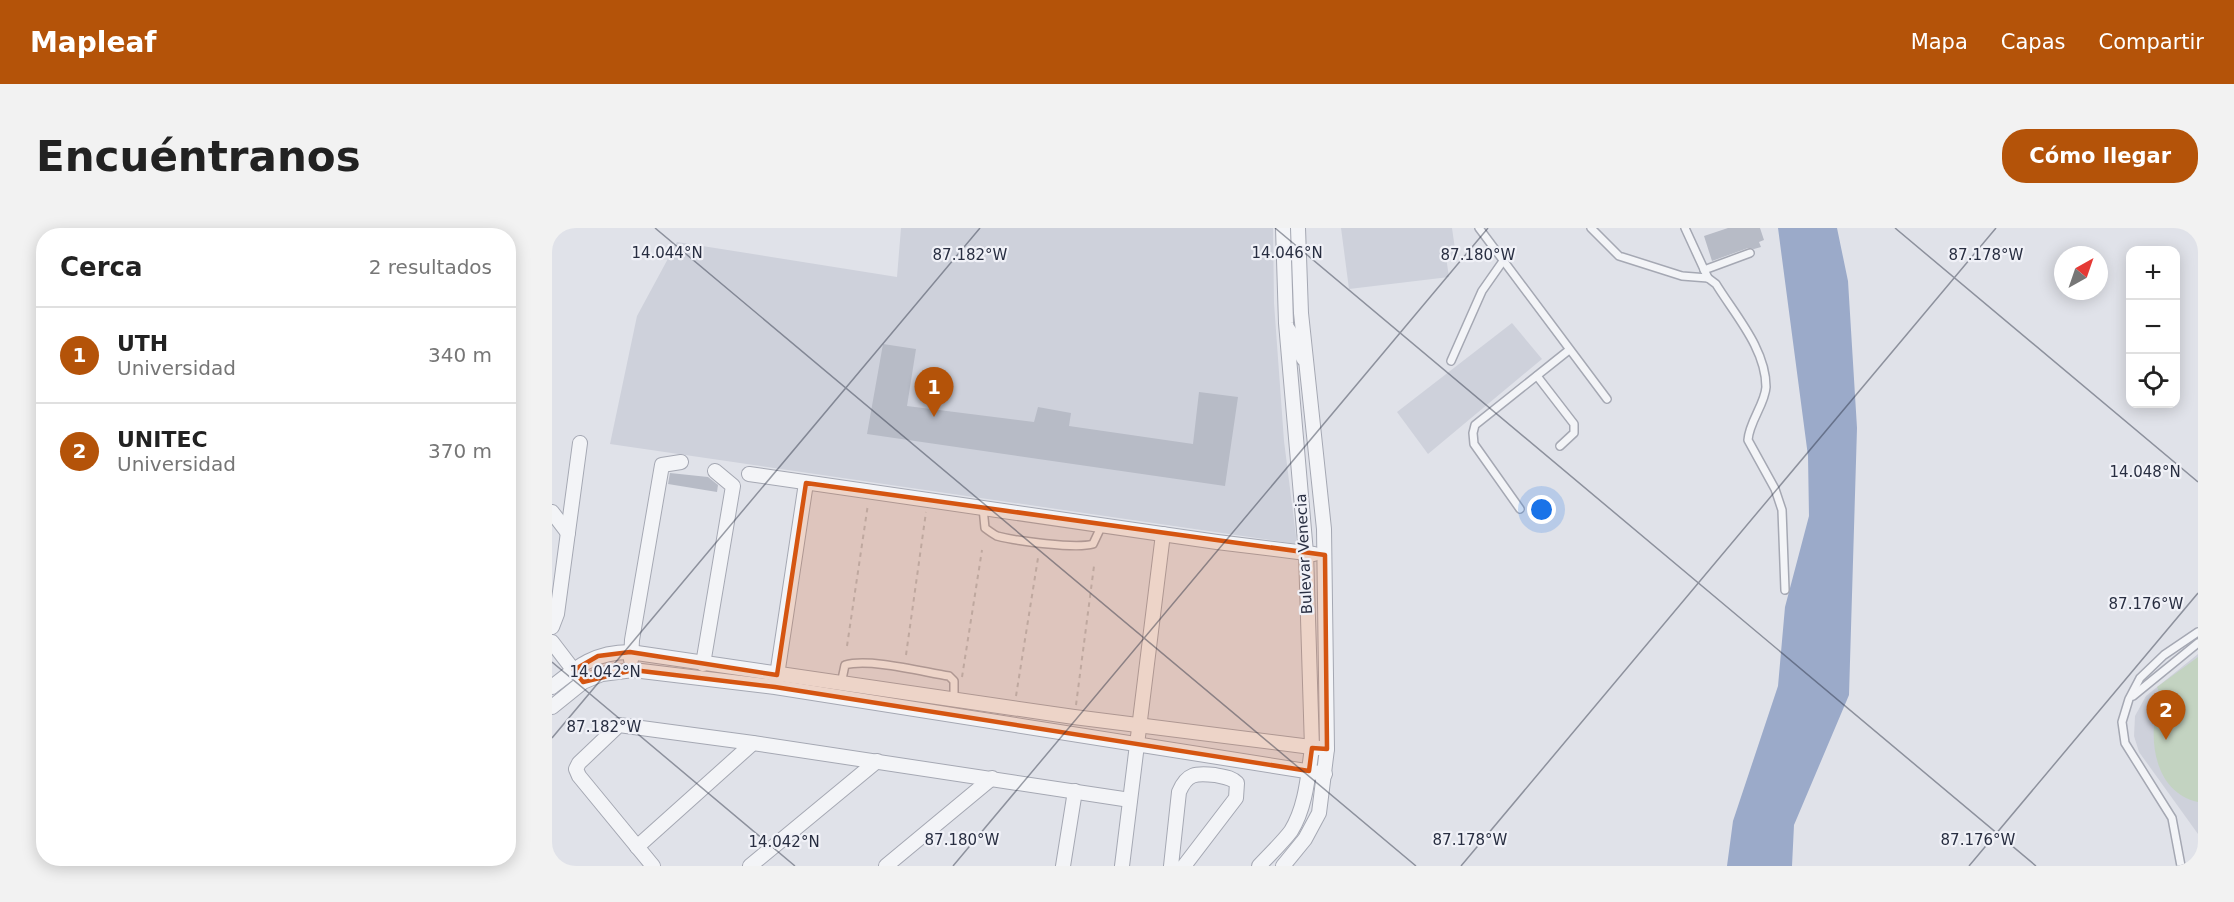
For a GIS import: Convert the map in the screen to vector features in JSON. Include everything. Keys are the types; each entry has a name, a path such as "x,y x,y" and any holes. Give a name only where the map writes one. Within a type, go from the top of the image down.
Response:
{"street":[{"name":"Bulevar Venecia","path":"1259,866 1290,832 1297,820 1312,748 1306,553 1286,323 1283,228"},
{"name":"Bulevar Venecia","path":"1282,866 1305,839 1319,813 1327,749 1324,529 1301,313 1298,228"},
{"path":"552,627 557,614 580,443"},
{"path":"633,670 630,652 662,465 681,462"},
{"path":"703,664 733,486 715,471"},
{"path":"749,474 1325,555"},
{"path":"776,681 806,483"},
{"path":"552,512 568,533"},
{"path":"1122,866 1163,534"},
{"path":"552,642 583,682"},
{"path":"552,687 597,656 613,652 630,652 703,664 776,681 1137,746 1325,774"},
{"path":"552,707 583,682 610,672 633,670 841,684 1074,717 1327,749"},
{"path":"653,866 579,776 576,769 579,763 615,727 624,725 753,742 1130,800"},
{"path":"637,847 753,742"},
{"path":"750,866 877,761"},
{"path":"1171,866 1179,792 1183,783 1199,773 1232,778 1238,783 1236,798 1184,866"},
{"path":"886,866 992,778"},
{"path":"1062,866 1075,791"}],"lane":[{"path":"1479,228 1607,399"},
{"path":"1591,228 1619,256 1682,276 1708,278"},
{"path":"1684,228 1708,278 1716,284 1758,350 1766,389 1748,431 1748,440 1775,489 1782,510 1785,590"},
{"path":"1704,270 1750,253"},
{"path":"1451,362 1482,291 1503,261"},
{"path":"1286,323 1293,328 1295,333 1297,356 1301,361 1306,362"},
{"path":"1520,509 1474,444 1475,425 1569,350"},
{"path":"1537,376 1574,424 1574,433 1560,446"},
{"path":"983,508 985,528 995,535 1052,544 1082,548 1093,544 1102,525"},
{"path":"2181,866 2172,818 2125,743 2122,722 2129,699 2140,678 2152,664 2189,636 2198,632"},
{"path":"2129,699 2198,643"},
{"path":"841,684 845,664 854,662 882,665 950,676 954,681 956,700"}],"path":[{"path":"847,646 870,492"},
{"path":"906,655 928,500"},
{"path":"956,700 982,550"},
{"path":"1014,708 1038,558"},
{"path":"1074,717 1094,566"}],"highlighted area":[{"path":"806,483 1325,555 1327,749 1312,748 1309,771 775,687 633,670 583,682 574,670 598,656 630,652 777,675"}],"shaded area":[{"path":"901,228 1273,228 1274,303 1284,441 1297,544 610,444 637,316 677,242 897,277"},
{"path":"1341,228 1452,228 1456,256 1446,257 1449,277 1349,289"},
{"path":"1512,323 1542,359 1428,454 1397,412"},
{"path":"2198,654 2198,834 2139,752 2134,736 2135,716 2146,696"}],"green space":[{"path":"2198,657 2198,802 2183,796 2162,774 2154,743 2154,726 2161,696 2157,687"}],"water":[{"path":"1778,228 1837,228 1848,281 1857,428 1849,695 1794,825 1792,866 1727,866 1733,821 1778,686 1785,607 1809,516 1808,456"}],"building":[{"path":"1728,228 1760,228 1764,240 1759,242 1761,247 1748,248 1712,261 1704,236"},
{"path":"883,344 916,349 907,406 1034,422 1038,407 1071,413 1069,426 1193,444 1199,392 1238,397 1225,486 867,434"},
{"path":"670,473 708,477 718,485 717,492 668,484"}],"place":[{"name":"UTH","path":"934,417"},
{"name":"UNITEC","path":"2166,740"}]}
